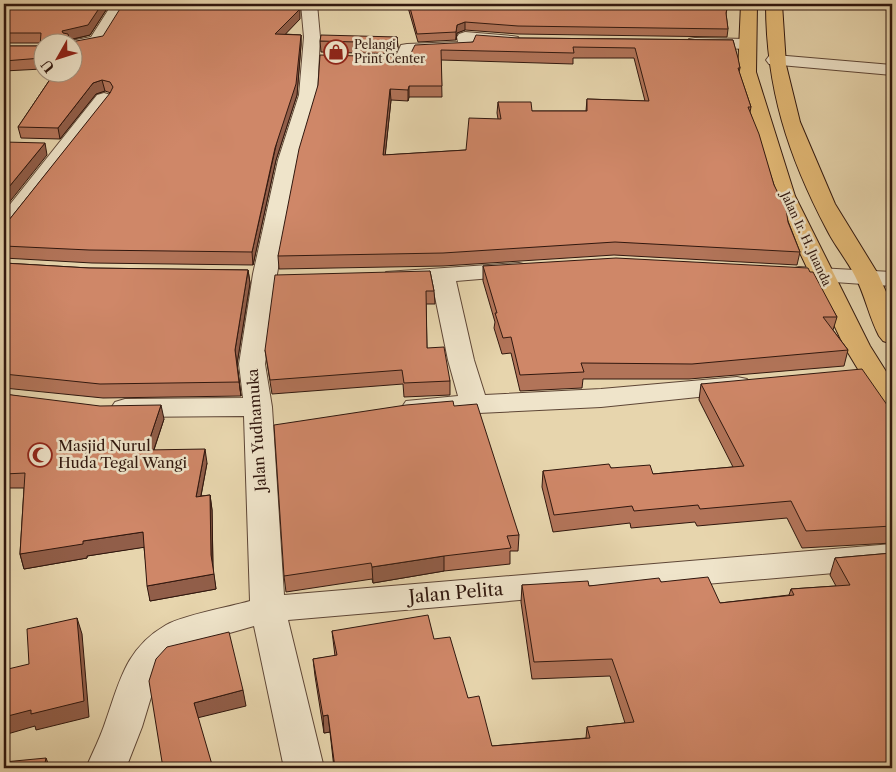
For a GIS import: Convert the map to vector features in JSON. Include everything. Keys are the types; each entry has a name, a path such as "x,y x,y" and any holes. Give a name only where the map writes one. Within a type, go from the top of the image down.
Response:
{"highway":[{"name":"Jalan Ir. H. Juanda","path":"748,4 747,72 784,196 857,346 892,403"},
{"path":"774,4 775,60 791,128 807,168 848,248 869,279 884,322 892,336"}],"street":[{"path":"82,44 97,41 120,4"},
{"name":"Jalan Yudhamuka","path":"304,768 268,609 258,406 252,364 264,276 288,160 320,59 312,37 309,4"},
{"path":"357,60 403,61 407,49 468,47 465,36 528,41"},
{"path":"681,43 748,44"},
{"path":"775,60 892,70"},
{"path":"4,226 104,99"},
{"path":"39,147 66,148"},
{"path":"375,277 538,269"},
{"path":"772,272 892,279"},
{"path":"443,275 461,360 474,405"},
{"path":"844,375 873,373"},
{"path":"392,408 601,398 766,382"},
{"path":"103,408 258,406"},
{"name":"Jalan Pelita","path":"106,768 124,727 142,668 156,652 179,634 268,609 892,556"}],"building":[{"path":"13,4 102,4 88,25 62,32 4,33 4,11"},
{"path":"123,4 299,4 300,9 275,34 301,35 296,84 275,148 252,252 89,250 4,246 4,222 9,220 113,87 110,82 102,80 93,83 58,128 18,127 48,82 82,82 82,40 103,36"},
{"path":"409,4 728,4 726,13 728,29 518,26 465,22 457,25 456,32 417,34"},
{"path":"321,35 397,37 394,43 320,41"},
{"path":"476,35 518,38 733,40 740,68 738,68 751,107 748,107 759,134 774,185 786,209 788,222 800,252 615,242 443,253 278,256 299,149 318,85 320,55 403,57 410,55 415,45 473,42","holes":["573,47 635,48 649,101 587,99 587,111 532,111 531,102 498,102 501,119 469,118 466,150 383,155 390,89 408,90 409,86 442,86 441,50 574,53"]},
{"path":"4,46 32,46 32,59 4,61"},
{"path":"4,142 45,143 4,193"},
{"path":"616,258 808,268 810,272 813,272 837,317 823,317 848,350 692,364 581,363 584,372 520,375 511,337 503,338 483,266"},
{"path":"4,263 89,268 248,270 235,350 239,382 100,384 4,374"},
{"path":"430,271 434,291 426,291 427,348 444,347 450,381 404,383 402,370 270,380 265,350 275,275"},
{"path":"862,369 892,412 892,526 806,531 791,501 700,509 698,505 634,511 632,506 554,515 543,471 609,464 611,468 650,465 653,474 744,466 701,384"},
{"path":"4,394 100,406 161,405 146,450 205,449 196,497 210,495 211,555 214,574 147,586 143,532 83,541 83,544 20,554 25,473 4,474"},
{"path":"453,401 454,406 477,404 519,535 507,536 511,548 372,567 371,563 284,576 274,425 406,405"},
{"path":"892,553 892,768 335,768 328,715 323,716 313,659 337,655 332,631 428,615 434,639 450,637 468,698 479,696 492,746 590,738 587,727 634,722 612,659 534,662 522,585 588,581 589,586 659,578 661,582 708,577 720,603 794,595 791,589 850,585 835,558"},
{"path":"77,618 84,701 31,714 31,710 4,717 4,670 29,664 27,629"},
{"path":"229,632 243,690 194,703 213,768 163,768 149,681 156,659 167,647"},
{"path":"46,758 44,768 4,768 4,762"}],"place":[{"name":"Pelangi Print Center","path":"336,52"},
{"name":"Masjid Nurul Huda Tegal Wangi","path":"40,455"}]}
